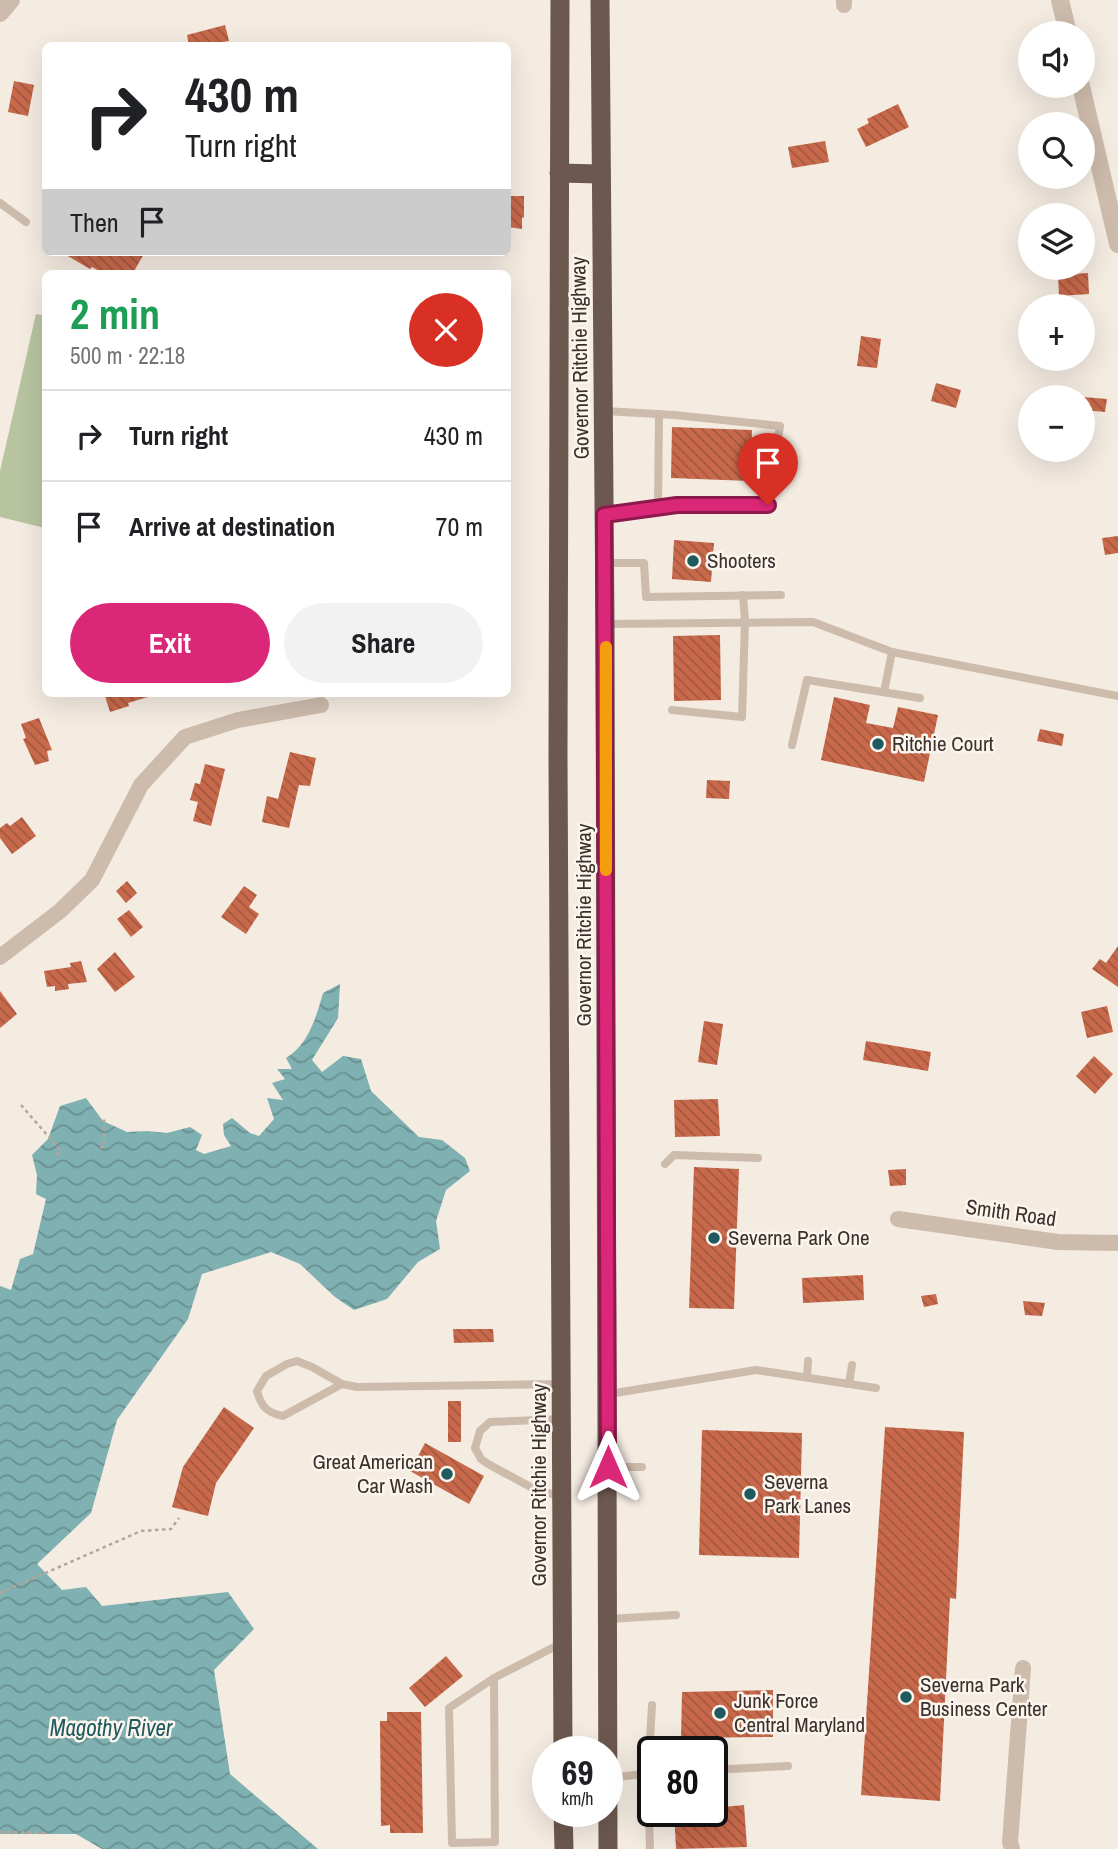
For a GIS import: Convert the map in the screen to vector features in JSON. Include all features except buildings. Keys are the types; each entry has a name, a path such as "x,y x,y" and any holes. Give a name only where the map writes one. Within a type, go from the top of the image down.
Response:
{"highway":[{"name":"Governor Ritchie Highway","path":"560,0 558,772 563,1736"},
{"name":"Governor Ritchie Highway","path":"600,0 606,624 608,1736"},
{"path":"559,173 601,174"},
{"path":"563,1827 564,1849"},
{"name":"Governor Ritchie Highway","path":"608,1827 608,1849"}],"street":[{"path":"0,13 11,0"},
{"path":"1060,0 1065,21"},
{"path":"1084,98 1118,244"},
{"path":"0,957 60,911 92,880 141,785 185,737 238,720 321,705"},
{"name":"Smith Road","path":"898,1219 1058,1242 1118,1243"},
{"path":"1012,1849 1010,1842 1023,1668"}],"lane":[{"path":"0,203 26,222"},
{"path":"603,411 780,426 768,505 677,505 604,515"},
{"path":"658,508 659,414"},
{"path":"605,564 644,563 646,597 781,595"},
{"path":"672,710 742,717 745,621 743,596"},
{"path":"606,624 813,622 892,652 1118,696"},
{"path":"884,692 892,652"},
{"path":"792,745 807,680 920,698"},
{"path":"665,1164 674,1155 758,1158"},
{"path":"342,1384 283,1416 272,1414 265,1408 259,1401 257,1391 265,1376 297,1361 342,1384 372,1388 561,1384"},
{"path":"807,1377 808,1362"},
{"path":"849,1384 852,1365"},
{"path":"608,1395 757,1370 876,1388"},
{"path":"561,1419 490,1422 480,1431 475,1448 481,1459 488,1464 538,1491 562,1496"},
{"path":"608,1467 642,1467"},
{"path":"608,1619 676,1615"},
{"path":"494,1678 495,1842 452,1843 449,1708 494,1678 562,1642"},
{"path":"652,1705 652,1736"},
{"path":"728,1769 788,1766"},
{"path":"650,1827 650,1849"}],"path":[{"path":"21,1105 61,1151 56,1155"},
{"path":"100,1147 104,1147 104,1118"},
{"path":"0,1593 141,1531 171,1529 179,1518"},
{"path":"0,1832 48,1833"}],"green space":[{"path":"36,314 42,315 42,527 0,517 0,471"}],"water":[{"name":"Magothy River","path":"340,984 338,1018 312,1060 322,1072 343,1056 361,1059 371,1091 419,1137 442,1140 465,1158 470,1171 446,1190 436,1221 440,1249 418,1262 387,1299 354,1310 335,1297 300,1264 271,1252 202,1274 188,1319 117,1420 91,1513 37,1564 62,1590 86,1587 102,1606 228,1592 254,1629 214,1670 230,1774 318,1849 102,1849 76,1834 0,1834 0,1286 11,1290 20,1259 33,1254 46,1199 36,1194 37,1175 32,1155 48,1139 60,1106 86,1098 103,1121 127,1132 167,1133 190,1127 202,1135 196,1150 204,1154 231,1146 224,1135 223,1124 232,1118 250,1133 259,1136 274,1119 267,1098 283,1100 272,1083 285,1079 277,1069 292,1069 286,1058 306,1038 323,993"}],"slow traffic":[{"path":"606,647 606,870"}],"place":[{"name":"Shooters","path":"693,561"},
{"name":"Ritchie Court","path":"878,744"},
{"name":"Severna Park One","path":"714,1238"},
{"name":"Great American Car Wash","path":"447,1474"},
{"name":"Severna Park Lanes","path":"750,1494"},
{"name":"Severna Park Business Center","path":"906,1697"},
{"name":"Junk Force Central Maryland","path":"720,1713"}],"route":[{"path":"608,1467 604,515 677,505 768,505"}]}
